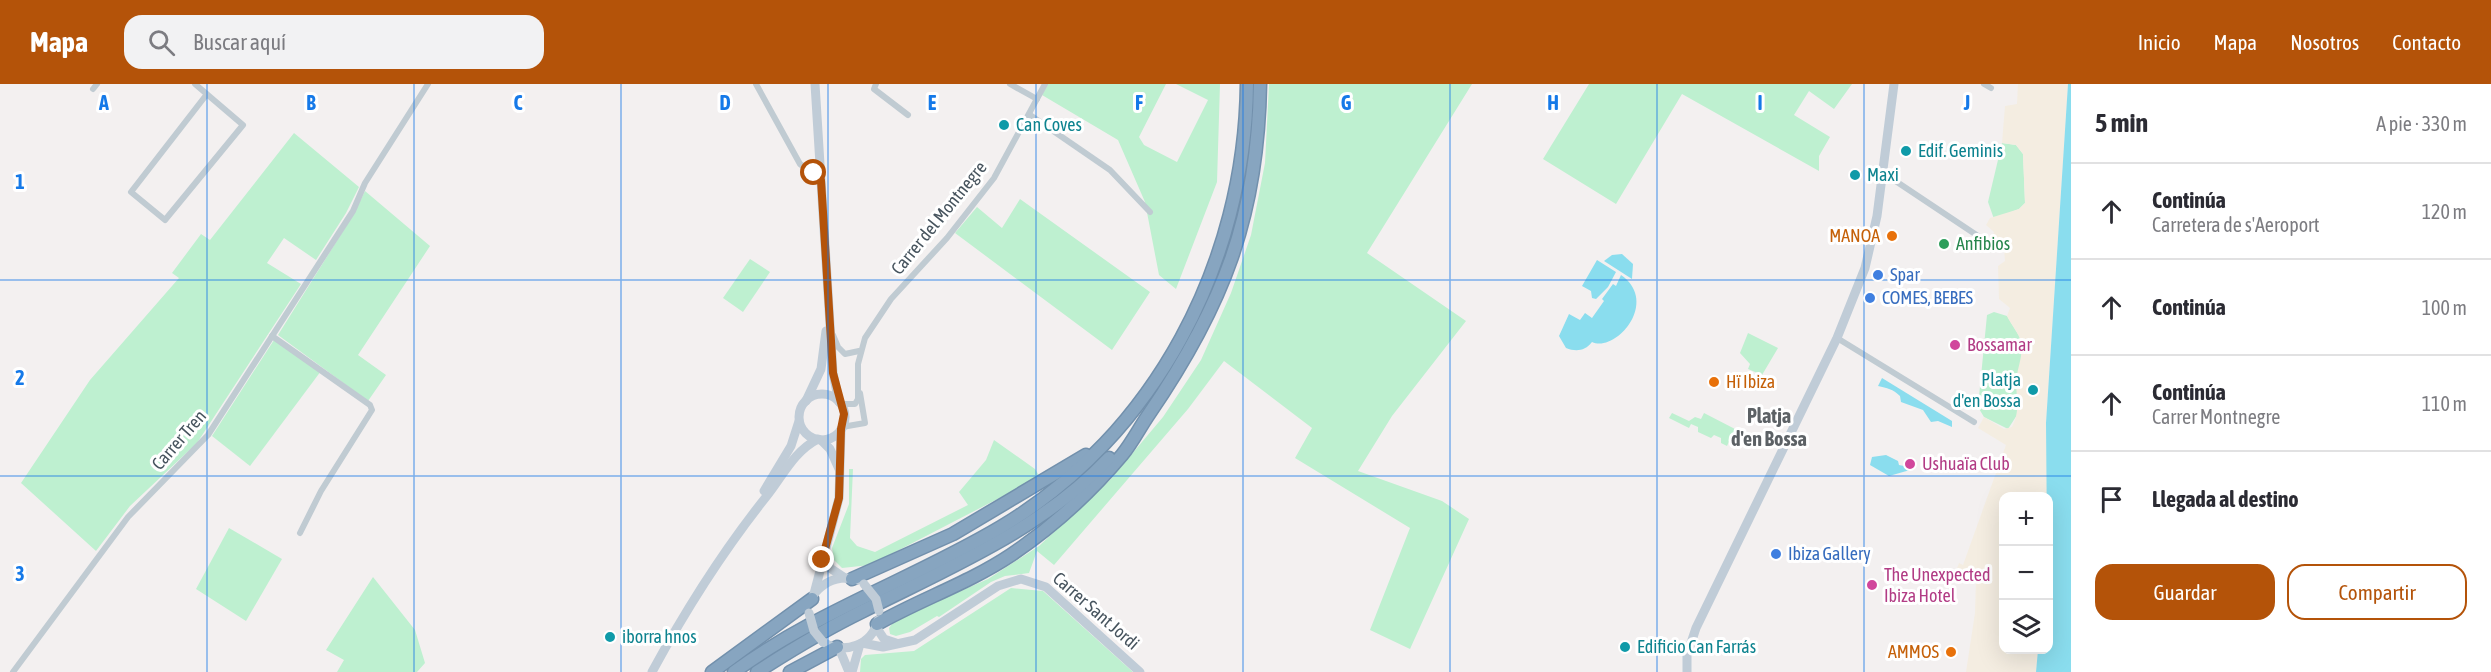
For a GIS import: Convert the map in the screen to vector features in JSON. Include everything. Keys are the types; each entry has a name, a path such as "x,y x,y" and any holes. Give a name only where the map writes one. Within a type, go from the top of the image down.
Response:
{"highway":[{"path":"734,672 823,617 1000,527 1046,497 1109,440 1144,397 1174,352 1212,276 1227,230 1244,148 1247,84"},
{"path":"878,621 972,577 1036,536 1091,489 1123,454 1186,360 1224,282 1241,233 1257,150 1260,84"},
{"path":"757,672 828,628 973,557 1030,524 1082,483 1150,412"},
{"path":"854,580 953,534 1042,484 1109,440"},
{"path":"712,672 813,596"},
{"path":"790,672 838,647"}],"street":[{"path":"195,84 207,94 243,124 165,220 131,192 207,94"},
{"name":"Carrer Tren","path":"13,672 128,517 208,435 353,211 365,183 428,84"},
{"path":"756,84 800,164 821,180"},
{"path":"815,84 833,373 844,414 836,517 825,548 808,613 814,631 824,642 838,647 861,644"},
{"path":"876,84 874,89 908,115"},
{"path":"1010,84 1037,99"},
{"name":"Carrer del Montnegre","path":"842,428 865,423 858,387 860,351 873,326 891,298 947,238 993,178 1030,115 1045,84"},
{"path":"1687,672 1687,655 1696,628 1837,338 1868,258 1894,84"},
{"path":"1984,84 1991,88"},
{"path":"1030,115 1110,170 1150,212"},
{"path":"1882,172 1984,240"},
{"path":"765,495 792,446 805,402 821,369 828,311"},
{"path":"830,330 841,351 849,354 860,351"},
{"path":"272,336 370,405 372,410 321,491 300,533"},
{"path":"1837,338 1974,422"},
{"path":"805,402 818,394 833,397 840,403 855,404 858,387"},
{"path":"800,420 806,433 820,439 830,449 840,472"},
{"path":"652,672 671,637 757,507 796,455 820,439 832,437 842,428"},
{"path":"825,548 830,568 873,593 884,639 902,644"},
{"name":"Carrer Sant Jordi","path":"861,644 883,647 902,644 922,636 998,586 1021,579 1034,581 1046,587 1140,672"},
{"path":"813,596 825,583 854,580"},
{"path":"851,672 861,644 878,621"},
{"path":"838,647 851,672"}],"green space":[{"path":"1048,84 1166,84 1139,137 1144,145 1177,162 1208,100 1176,84 1220,84 1217,182 1176,289 1159,275 1145,202 1118,140 1042,95"},
{"path":"1269,84 1472,84 1367,253 1466,321 1392,416 1358,471 1442,501 1469,519 1410,649 1370,630 1410,528 1295,458 1312,428 1224,361 1188,409 1054,565 1037,551 1029,573 1005,576 991,582 939,617 937,616 910,632 896,636 890,634 889,628 895,620 988,579 1039,546 1110,480 1163,417 1201,360 1231,293 1251,235 1265,163"},
{"path":"1589,84 1852,84 1834,109 1809,91 1794,115 1830,137 1819,156 1819,171 1682,94 1616,204 1543,159"},
{"path":"294,133 359,187 346,213 316,260 284,238 267,263 301,284 197,443 130,506 96,551 21,483 90,380 179,278 172,273 201,234 210,240"},
{"path":"2002,143 2016,145 2023,154 2025,203 2019,209 1994,219 1988,202"},
{"path":"365,191 430,246 358,355 386,375 368,401 278,335 353,215"},
{"path":"1020,199 1150,292 1112,350 955,233 977,207 1002,228"},
{"path":"750,259 770,272 743,312 723,298"},
{"path":"1994,312 2007,316 2021,339 2022,358 2017,377 2017,415 2008,429 1984,417 1978,407 1987,315"},
{"path":"1748,333 1778,348 1762,375 1748,369 1750,364 1740,353"},
{"path":"274,340 321,371 250,466 212,436"},
{"path":"1672,413 1689,421 1695,417 1701,419 1704,413 1735,429 1727,446 1721,443 1721,438 1714,435 1711,438 1698,432 1698,427 1691,424 1689,428 1669,418"},
{"path":"994,440 1035,469 1040,477 870,565 842,568 834,560 832,548 849,504 849,469 853,469 850,538 857,546 875,552 968,505 959,492 986,460"},
{"path":"229,528 282,559 246,621 196,589"},
{"path":"373,577 415,630 425,663 417,672 337,672 344,660 326,650"},
{"path":"1011,588 1043,591 1133,672 860,672 861,659 865,655 914,651"}],"sand":[{"name":"Platja d'en Bossa","path":"2018,84 2068,84 2046,423 2048,492 1999,492 1999,654 2038,654 2036,672 1966,672 1975,613 1976,579 1969,577 1962,582 1954,576 1959,563 1963,565 2006,445 1978,428 1984,417 2004,429 2012,427 2017,414 2016,382 2021,342 2007,316 2010,308 1999,299 1998,266 2005,261 2004,249 1991,240 1994,232 1986,225 1990,218 2019,209 2025,203 2023,154 2016,145 2002,143 2005,106 2017,104"}],"water":[{"path":"2068,84 2071,84 2071,672 2036,672 2038,654 2053,654 2053,492 2047,492 2046,423"},
{"path":"1622,254 1633,264 1632,279 1604,261 1612,255"},
{"path":"1597,260 1616,272 1608,287 1596,299 1592,298 1591,291 1582,286"},
{"path":"1621,275 1632,286 1636,298 1635,311 1630,323 1612,340 1602,343 1592,342 1580,350 1566,348 1559,336 1569,314 1580,320 1585,313 1592,318 1604,301 1602,299 1613,284 1616,286"},
{"path":"1882,378 1952,421 1952,427 1938,421 1931,422 1923,410 1901,402 1900,396 1895,392 1878,386"},
{"path":"1886,455 1898,461 1899,465 1909,467 1910,470 1889,476 1870,465 1872,457"}],"place":[{"name":"Can Coves","path":"1004,125"},
{"name":"Edif. Geminis","path":"1906,151"},
{"name":"Maxi","path":"1855,175"},
{"name":"MANOA","path":"1892,236"},
{"name":"Anfibios","path":"1944,244"},
{"name":"Spar","path":"1878,275"},
{"name":"COMES, BEBES","path":"1870,298"},
{"name":"Bossamar","path":"1955,345"},
{"name":"Hï Ibiza","path":"1714,382"},
{"name":"Platja d'en Bossa","path":"2033,390"},
{"name":"Ushuaïa Club","path":"1910,464"},
{"name":"Ibiza Gallery","path":"1776,554"},
{"name":"The Unexpected Ibiza Hotel","path":"1872,585"},
{"name":"iborra hnos","path":"610,637"},
{"name":"Edificio Can Farrás","path":"1625,647"},
{"name":"AMMOS","path":"1951,652"}],"district":[{"name":"Platja d'en Bossa","path":"1769,428"}],"route":[{"path":"814,173 821,180 833,373 844,414 841,429 839,498 836,517 822,560"}]}
